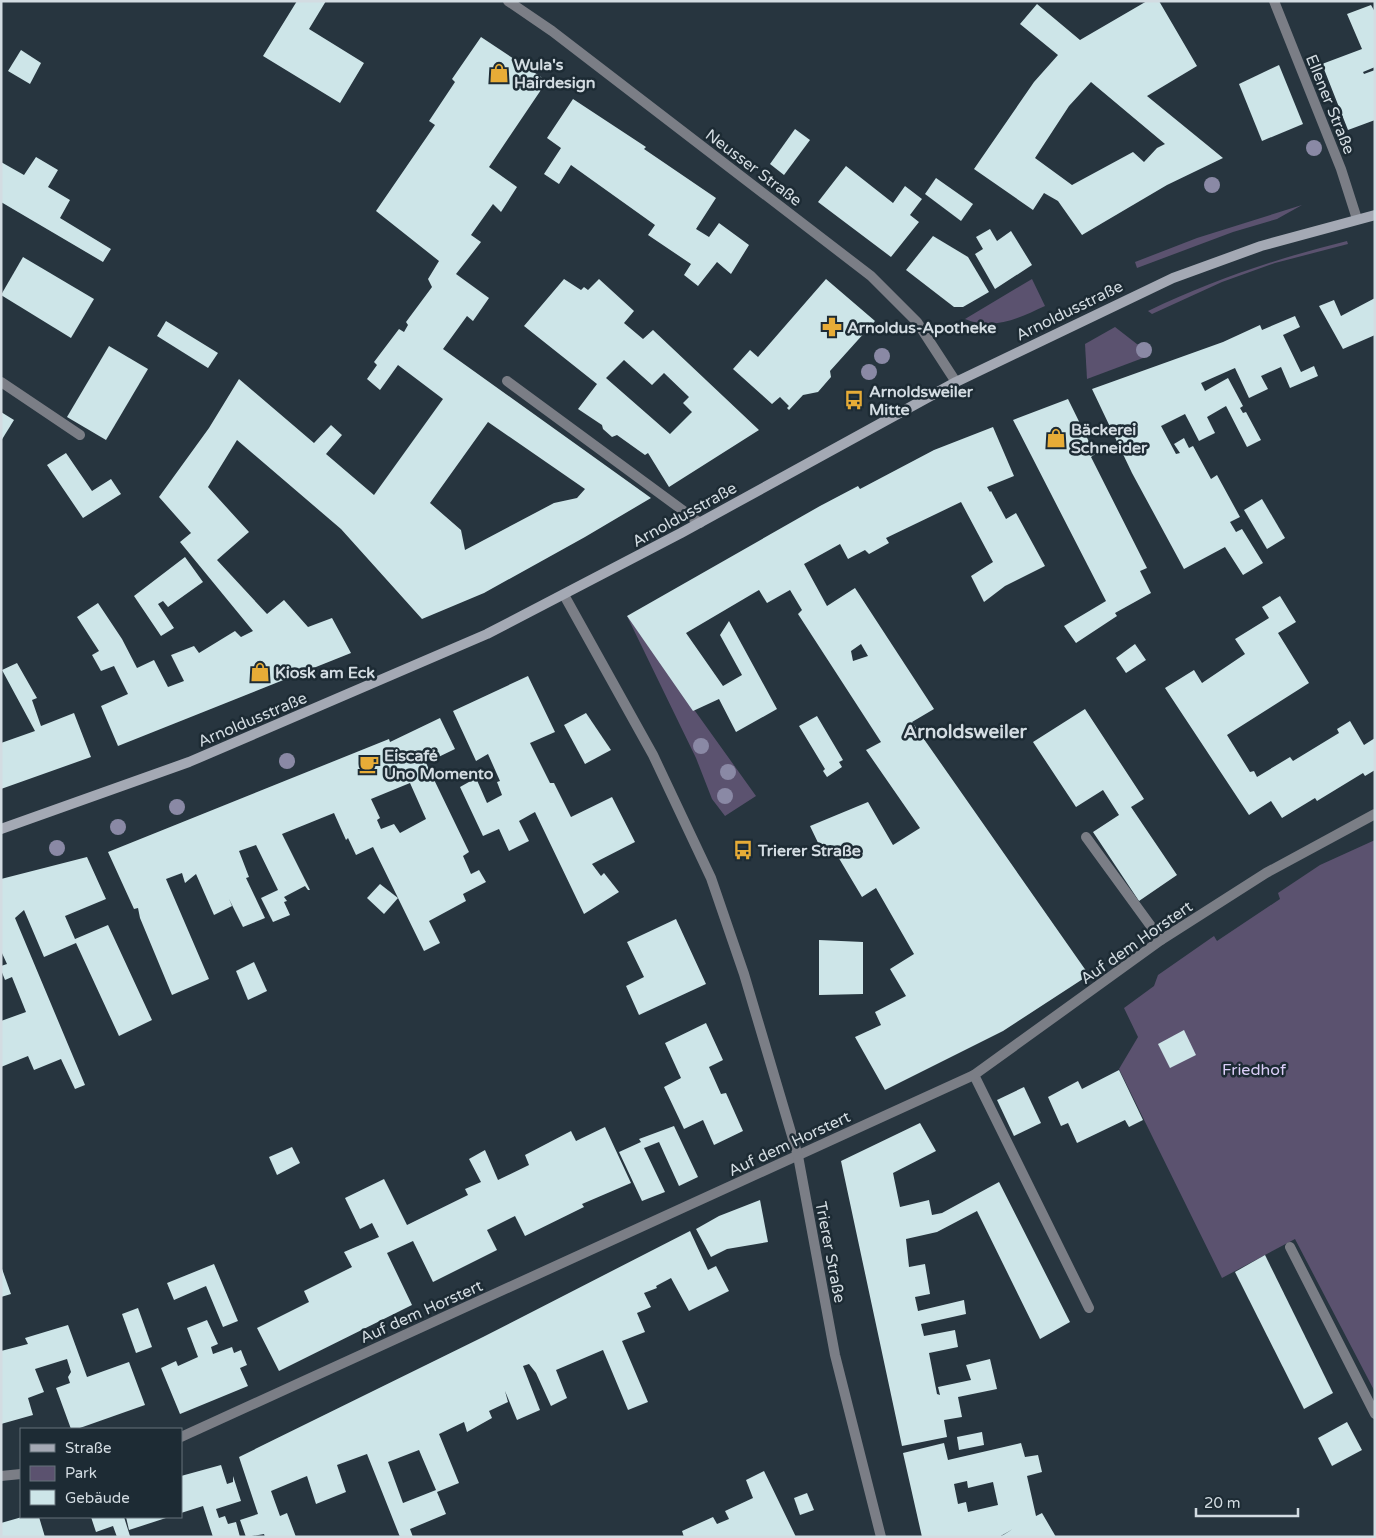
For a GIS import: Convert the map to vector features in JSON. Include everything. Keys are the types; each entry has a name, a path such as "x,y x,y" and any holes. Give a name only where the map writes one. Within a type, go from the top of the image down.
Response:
{"main road":[{"name":"Arnoldusstraße","path":"1,829 189,762 478,638 700,523 956,382 1173,278 1261,246 1375,215"}],"street":[{"name":"Neusser Straße","path":"508,1 560,37 871,276 917,322 956,382"},
{"name":"Ellener Straße","path":"1274,1 1341,168 1357,219"},
{"path":"507,381 700,523"},
{"path":"1,382 80,435"},
{"name":"Trierer Straße","path":"564,595 653,755 711,878 744,974 798,1156 835,1355 881,1537"},
{"name":"Auf dem Horstert","path":"182,1437 798,1156 815,1146 974,1076 1161,940 1266,873 1375,814"},
{"path":"1086,837 1161,940"},
{"path":"974,1076 1089,1308"},
{"path":"1290,1247 1375,1414"},
{"path":"1,1476 20,1474"}],"green space":[{"path":"1302,205 1277,219 1233,232 1137,268 1135,262 1197,238"},
{"path":"1347,241 1348,244 1275,263 1222,282 1152,314 1148,311 1196,289 1246,271"},
{"path":"1032,279 1045,306 1006,322 986,324 965,319"},
{"path":"1115,327 1151,355 1087,379 1085,344"},
{"path":"627,616 756,796 725,816 712,799 696,758"},
{"name":"Friedhof","path":"1375,840 1375,1392 1295,1239 1222,1278 1119,1069 1138,1037 1124,1008 1154,986 1158,975 1214,936 1217,941 1280,899 1278,893 1320,865"}],"building":[{"path":"297,1 326,1 309,29 364,63 340,103 263,56"},
{"path":"1147,1 1159,1 1197,66 1147,96 1223,158 1167,185 1082,235 1058,201 1044,193 1033,210 974,169 1034,82 1058,55 1020,24 1037,4 1080,40","holes":["1091,82 1165,144 1157,148 1144,162 1133,152 1072,185 1035,158 1069,106"]},
{"path":"1371,5 1375,12 1375,67 1363,72 1364,74 1375,70 1375,120 1348,130 1322,64 1362,49 1347,14"},
{"path":"481,37 547,81 489,167 517,187 501,212 493,204 471,235 481,242 456,274 489,298 473,321 467,316 443,349 651,498 484,593 422,619 341,529 237,440 208,487 249,532 217,560 267,614 284,600 308,627 332,618 351,653 118,746 101,706 128,694 114,666 101,671 92,655 99,651 77,617 98,603 122,639 137,668 154,660 168,687 184,681 171,655 194,646 199,653 235,631 241,637 253,631 180,542 191,533 159,497 209,428 239,379 314,443 331,425 342,435 326,454 374,495 443,399 398,365 380,390 367,379 377,365 374,362 399,329 404,332 408,325 406,322 432,287 428,279 439,261 376,211 435,125 429,121 455,82 452,79","holes":["488,422 585,489 577,498 554,503 465,550 461,530 430,503"]},
{"path":"21,50 41,63 30,84 8,71"},
{"path":"1279,65 1303,124 1262,141 1239,84"},
{"path":"573,99 646,147 644,149 716,198 696,229 709,237 719,223 749,245 731,274 717,262 698,286 684,275 691,264 648,235 655,225 571,165 559,184 544,174 561,148 547,138"},
{"path":"795,129 810,140 784,175 770,164"},
{"path":"36,157 58,170 48,187 70,200 60,218 111,249 103,262 1,202 1,162 24,175"},
{"path":"846,166 893,203 905,186 922,199 910,215 919,222 891,257 818,202"},
{"path":"936,178 973,204 961,221 925,194"},
{"path":"990,229 997,241 1011,231 1032,265 995,289 975,254 983,249 976,237"},
{"path":"933,236 968,257 989,292 963,307 954,307 906,270"},
{"path":"23,257 94,299 71,338 1,295"},
{"path":"564,279 581,290 584,287 588,290 599,279 634,311 624,323 643,339 653,330 759,430 669,487 648,453 645,455 617,435 612,437 603,429 602,425 578,409 597,384 524,326","holes":["624,360 652,385 664,373 689,397 683,403 692,412 670,434 606,378"]},
{"path":"826,279 875,321 830,371 831,377 818,392 803,395 789,410 787,408 789,406 780,397 772,404 733,369 750,350 758,357"},
{"path":"1375,298 1375,335 1343,349 1319,306 1334,300 1341,316"},
{"path":"1295,316 1300,327 1283,335 1301,372 1314,366 1318,376 1290,388 1281,367 1261,376 1268,389 1249,398 1235,368 1201,383 1205,391 1228,378 1243,406 1240,408 1243,413 1246,412 1261,440 1247,447 1226,406 1207,417 1215,433 1199,441 1185,414 1161,426 1176,454 1180,453 1174,444 1184,438 1189,448 1193,446 1211,479 1217,475 1240,517 1230,522 1236,532 1242,529 1263,563 1243,575 1225,547 1184,569 1132,473 1092,389 1223,342 1260,325 1262,330"},
{"path":"166,321 218,353 208,368 157,336"},
{"path":"109,346 148,369 106,440 67,417"},
{"path":"1068,399 1095,454 1091,457 1147,568 1140,571 1151,593 1115,613 1117,616 1076,643 1064,626 1106,601 1013,420"},
{"path":"1,412 14,420 1,441"},
{"path":"993,427 1014,476 987,487 1006,519 1016,513 1045,566 1005,586 984,602 971,576 993,562 961,502 886,538 889,543 869,554 865,550 848,559 840,544 804,564 827,606 855,588 934,709 912,722 1089,975 1003,1031 885,1090 855,1037 881,1025 875,1012 906,996 890,969 914,954 876,888 862,897 831,845 821,849 810,826 868,802 893,845 920,828 866,750 881,742 798,614 802,610 790,590 767,603 759,590 686,633 723,686 742,675 720,635 729,621 777,709 736,732 719,699 693,711 627,616 820,506 858,486 860,489 934,450","holes":["861,644 868,656 853,661 851,651"]},
{"path":"66,453 92,491 111,479 121,494 83,518 47,465"},
{"path":"1262,499 1285,538 1267,549 1244,510"},
{"path":"185,557 203,582 168,607 163,601 158,604 174,628 161,636 134,596"},
{"path":"1280,596 1296,622 1278,633 1309,683 1227,735 1250,772 1254,771 1257,777 1290,757 1293,761 1339,733 1337,729 1350,721 1364,745 1375,738 1375,770 1365,776 1363,773 1317,801 1315,798 1282,818 1271,801 1249,815 1165,688 1194,670 1202,683 1245,654 1235,639 1269,618 1262,607"},
{"path":"1135,644 1146,660 1126,673 1116,658"},
{"path":"17,663 37,698 32,700 41,726 74,713 91,757 1,789 1,743 35,731 2,670"},
{"path":"528,676 555,732 530,743 550,783 554,783 571,817 612,797 635,842 592,864 601,876 604,873 619,892 584,914 535,812 519,821 529,841 509,851 499,829 483,836 460,787 476,778 487,803 502,795 497,782 500,781 488,754 476,761 453,711"},
{"path":"1085,709 1144,799 1131,807 1177,875 1139,901 1093,832 1119,815 1103,790 1076,807 1033,742"},
{"path":"586,713 611,750 585,764 564,725"},
{"path":"817,716 843,760 839,762 842,767 827,777 823,771 825,769 799,726"},
{"path":"440,718 455,749 426,763 469,852 463,856 471,874 479,870 486,882 463,894 466,901 429,921 440,943 424,951 373,847 356,855 348,838 346,840 334,813 282,834 310,890 305,886 284,897 287,901 284,902 290,915 273,922 261,898 278,890 256,845 239,851 249,877 246,878 265,918 243,927 229,899 232,906 214,915 196,874 185,883 182,873 166,879 209,979 172,995 140,918 138,908 134,909 108,852 389,739 390,742","holes":["410,783 426,819 400,833 394,824 381,829 377,820 380,818 371,799"]},
{"path":"87,857 106,899 65,916 75,939 108,925 152,1020 119,1036 76,943 44,957 24,910 15,918 85,1085 75,1089 61,1059 34,1070 28,1056 1,1067 1,1021 26,1012 12,977 5,980 1,970 1,966 7,964 1,951 1,879"},
{"path":"380,884 398,898 384,914 367,898"},
{"path":"676,919 706,984 639,1015 626,986 644,977 627,942"},
{"path":"819,940 863,942 863,994 819,995"},
{"path":"254,962 267,991 248,1000 236,971"},
{"path":"706,1023 723,1060 709,1067 721,1094 726,1093 743,1131 714,1145 703,1120 684,1129 664,1087 681,1078 665,1043"},
{"path":"1184,1030 1196,1055 1170,1068 1158,1044"},
{"path":"1119,1070 1143,1120 1129,1127 1125,1120 1077,1143 1068,1123 1061,1126 1048,1097 1078,1081 1082,1089"},
{"path":"1024,1087 1041,1123 1014,1136 997,1100"},
{"path":"920,1123 936,1151 893,1173 900,1207 929,1200 932,1215 942,1213 999,1182 1070,1322 1040,1339 977,1211 937,1232 906,1239 909,1267 925,1264 930,1294 915,1297 918,1311 964,1300 966,1314 921,1324 924,1336 955,1330 958,1347 929,1353 937,1394 940,1395 938,1387 971,1380 966,1365 990,1359 997,1389 958,1397 962,1417 944,1420 947,1437 902,1446 841,1161"},
{"path":"674,1126 698,1177 679,1186 659,1142 644,1148 665,1192 642,1201 619,1152 641,1142 639,1139"},
{"path":"605,1127 631,1183 582,1204 584,1207 525,1236 515,1216 487,1230 497,1250 433,1282 413,1241 387,1253 412,1305 279,1371 257,1328 309,1302 304,1291 352,1267 344,1252 379,1237 372,1223 360,1229 345,1198 384,1179 407,1225 468,1195 465,1189 481,1182 469,1159 485,1150 498,1180 529,1165 525,1155 571,1131 576,1141"},
{"path":"292,1147 300,1163 277,1175 269,1157"},
{"path":"760,1200 768,1242 727,1249 711,1257 696,1229 719,1216"},
{"path":"690,1231 708,1270 716,1266 729,1291 689,1311 671,1278 656,1286 657,1288 644,1293 651,1307 637,1313 645,1332 622,1341 648,1402 628,1410 603,1350 556,1370 567,1398 551,1406 536,1373 529,1364 523,1366 540,1410 517,1420 505,1391 508,1402 489,1411 492,1418 467,1432 464,1422 439,1434 459,1483 437,1492 446,1514 410,1529 413,1537 400,1537 367,1454 337,1465 346,1492 316,1504 307,1476 271,1491 280,1516 287,1513 296,1537 265,1537 264,1534 246,1537 240,1520 258,1514 239,1457 483,1337","holes":["419,1450 436,1490 403,1503 388,1462"]},
{"path":"1265,1255 1333,1393 1304,1409 1235,1272"},
{"path":"214,1264 238,1321 223,1327 206,1286 174,1300 167,1283"},
{"path":"1,1266 11,1294 1,1297"},
{"path":"138,1308 152,1347 136,1353 122,1314"},
{"path":"207,1320 218,1344 211,1347 213,1354 232,1347 234,1353 241,1350 247,1365 240,1368 248,1386 180,1414 161,1368 176,1361 178,1366 198,1357 187,1328"},
{"path":"68,1325 87,1377 129,1362 145,1405 80,1428 71,1428 56,1388 70,1383 68,1377 71,1372 67,1359 35,1369 44,1392 28,1398 33,1415 1,1424 1,1351 28,1344 25,1338"},
{"path":"1347,1422 1362,1450 1332,1466 1318,1438"},
{"path":"982,1432 984,1445 959,1450 957,1437"},
{"path":"944,1443 948,1460 1021,1443 1025,1457 1038,1455 1042,1472 1027,1476 1036,1516 1042,1513 1056,1537 1000,1537 1013,1529 999,1537 922,1537 903,1453","holes":["967,1481 968,1488 993,1482 998,1505 968,1512 966,1502 958,1504 954,1484"]},
{"path":"221,1465 227,1484 233,1482 233,1476 241,1501 216,1509 219,1518 225,1516 228,1524 236,1522 240,1537 213,1537 203,1506 182,1513 182,1476"},
{"path":"764,1471 796,1537 684,1537 682,1531 713,1517 717,1524 729,1519 725,1511 753,1498 746,1480"},
{"path":"807,1493 814,1510 800,1515 794,1498"},
{"path":"20,1518 39,1518 45,1537 1,1537 1,1523"},
{"path":"91,1518 124,1518 130,1536 117,1537 113,1526 96,1532"},
{"path":"126,1518 166,1518 129,1530"}],"place":[{"name":"Wula's Hairdesign","path":"499,73"},
{"name":"Arnoldus-Apotheke","path":"832,327"},
{"name":"Arnoldsweiler Mitte","path":"854,400"},
{"name":"Bäckerei Schneider","path":"1056,438"},
{"name":"Kiosk am Eck","path":"260,672"},
{"name":"Eiscafé Uno Momento","path":"369,764"},
{"name":"Trierer Straße","path":"743,850"}],"district":[{"name":"Arnoldsweiler","path":"965,731"}]}
